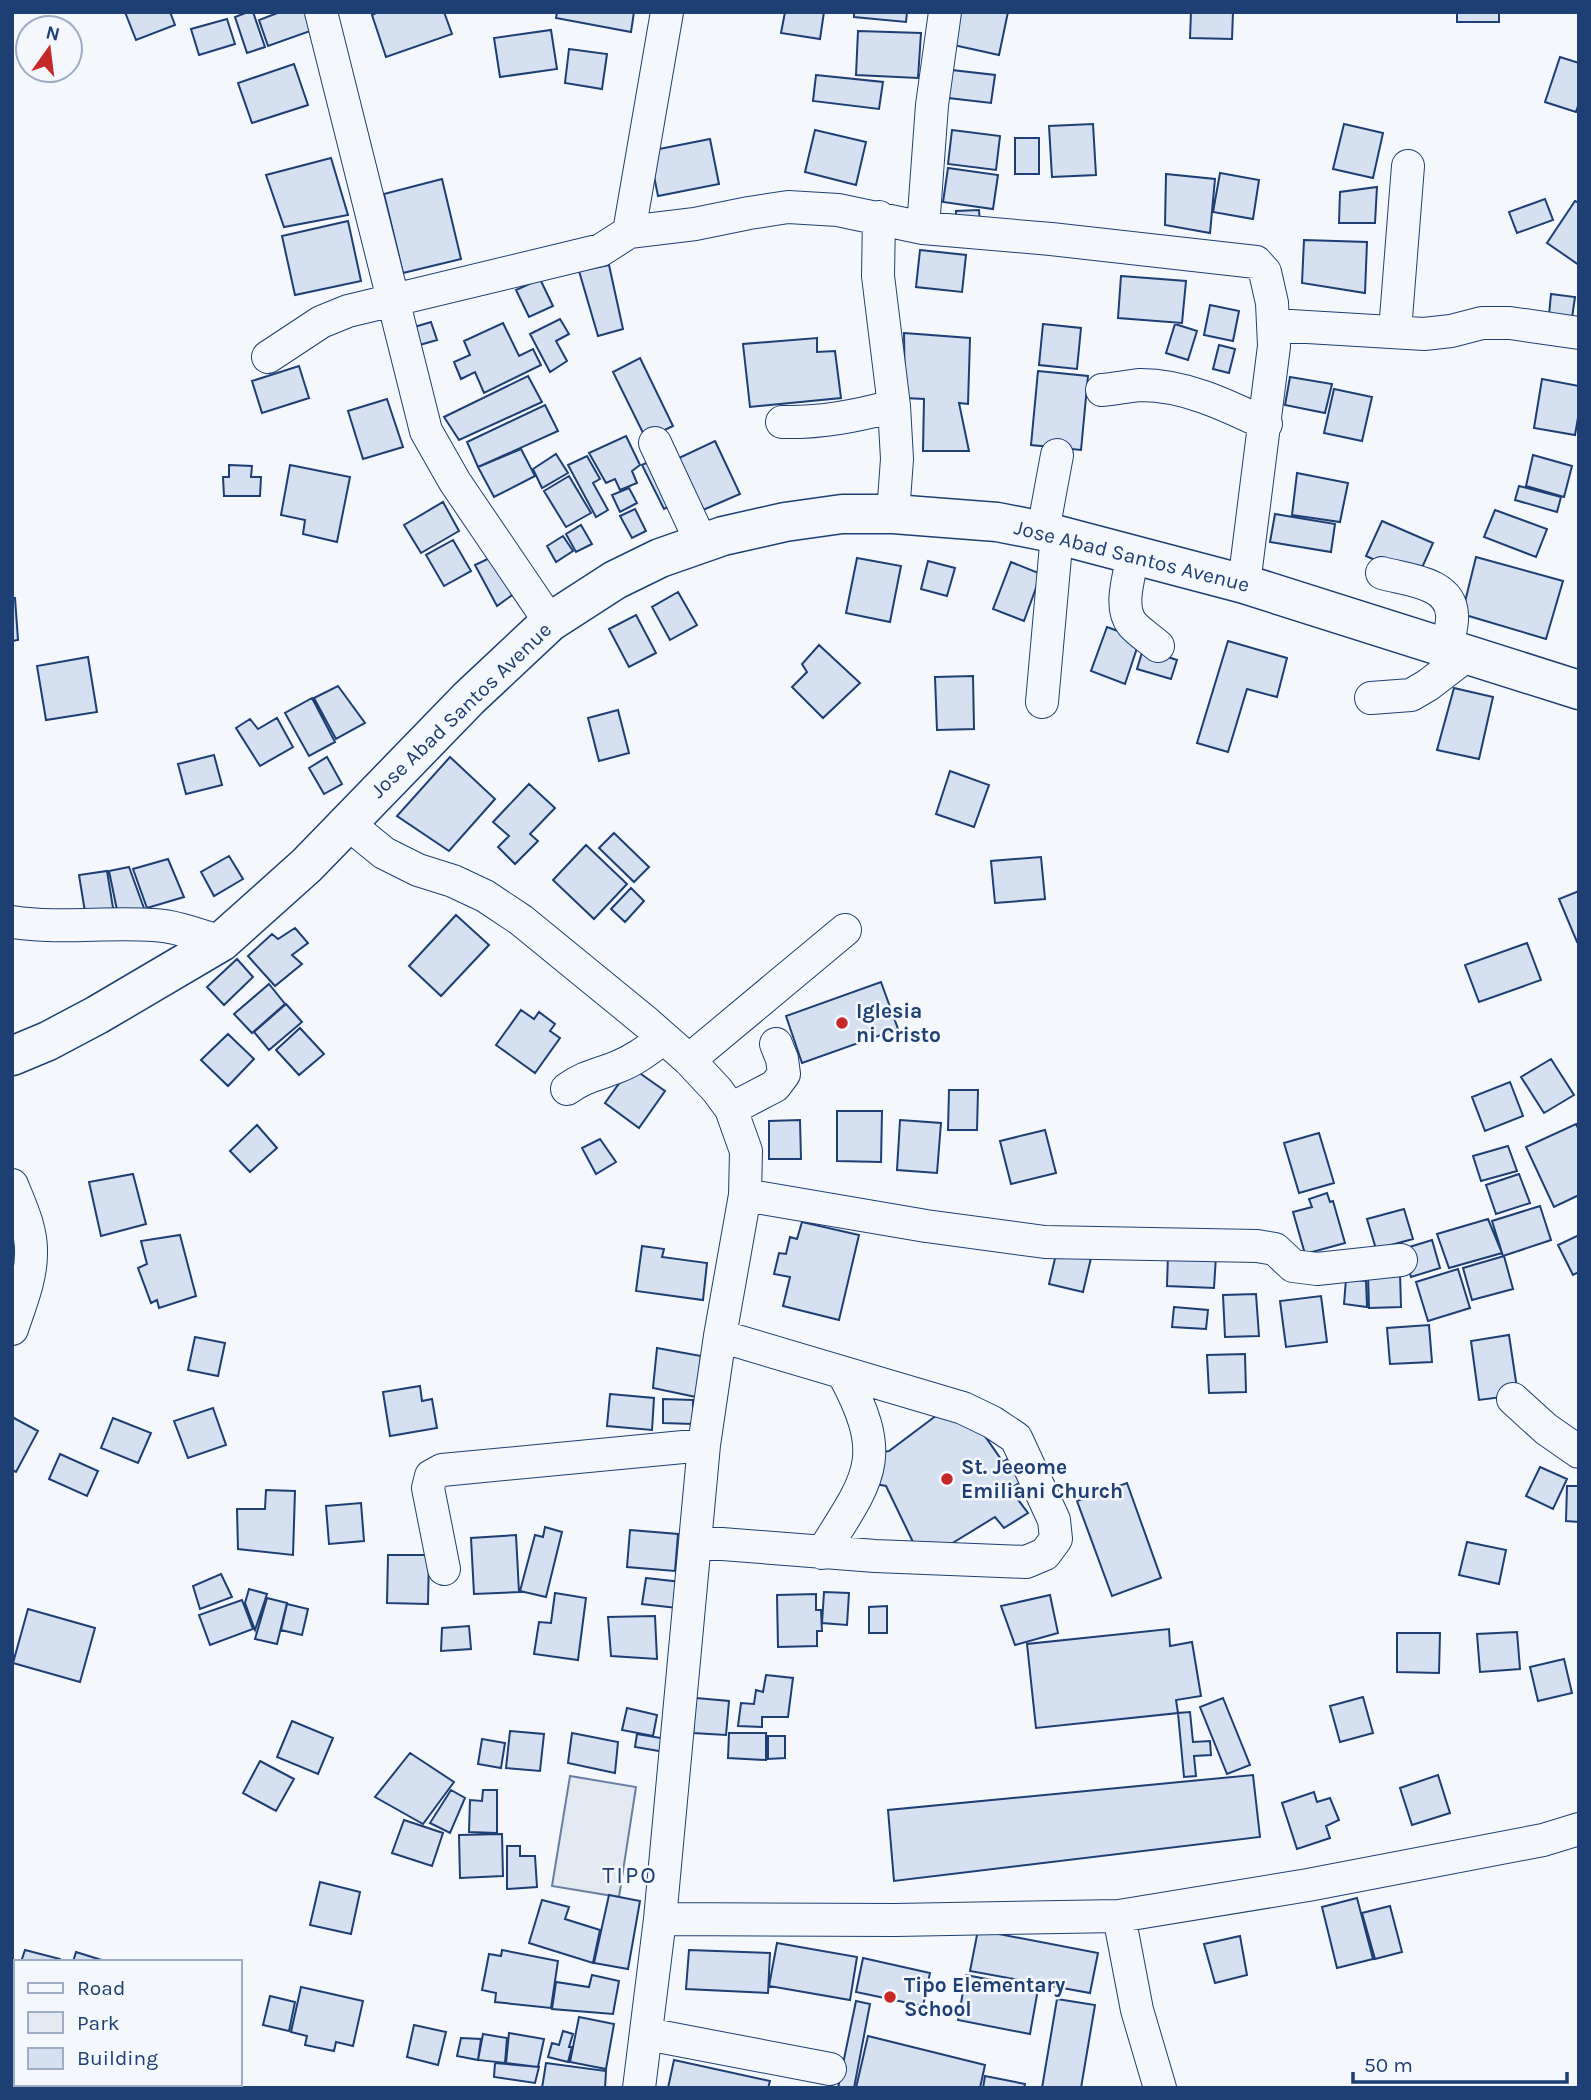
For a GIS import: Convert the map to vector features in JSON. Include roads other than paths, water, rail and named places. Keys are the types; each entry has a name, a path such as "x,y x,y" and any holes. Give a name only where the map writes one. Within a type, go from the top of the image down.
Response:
{"highway":[{"name":"Jose Abad Santos Avenue","path":"12,1056 48,1041 97,1015 220,942 307,865 469,698 550,622 615,580 660,558 785,522 842,514 893,514 998,522 1050,533 1244,584 1579,690"}],"street":[{"path":"321,12 426,432 455,482 550,622"},
{"path":"629,232 667,12"},
{"path":"923,228 932,105 945,12"},
{"path":"1395,331 1408,166"},
{"path":"268,357 321,322 348,311 601,250 629,232 695,224 789,207 838,210 923,228 1255,262 1265,272 1274,325 1266,424 1244,584"},
{"path":"879,217 878,276 894,406 897,459 893,514"},
{"path":"1274,325 1424,334 1482,323 1496,323 1579,333"},
{"path":"1102,390 1139,385 1166,387 1200,395 1266,424"},
{"path":"782,422 854,417 894,406"},
{"path":"655,443 702,544"},
{"path":"1042,702 1056,454"},
{"path":"1133,554 1126,610 1132,624 1158,646"},
{"path":"1371,698 1411,695 1428,685 1457,652 1452,614 1439,589 1382,573"},
{"path":"346,822 384,853 418,870 453,881 485,896 521,920 689,1060 717,1090 731,1110 746,1151 745,1195 704,1445 660,1919 639,2088"},
{"path":"12,922 153,925 178,929 220,942"},
{"path":"689,1060 845,930"},
{"path":"567,1089 582,1078 617,1067 640,1056 664,1038"},
{"path":"731,1110 775,1086 784,1074 776,1044"},
{"path":"12,1185 27,1225 31,1254 25,1288 12,1329"},
{"path":"745,1195 926,1226 1045,1242 1257,1246 1275,1249 1293,1266 1317,1269 1401,1260"},
{"path":"696,1542 822,1553 1026,1562 1045,1554 1056,1539 1054,1520 1016,1438 992,1422 963,1408 720,1336"},
{"path":"822,1553 863,1485 871,1457 869,1434 856,1398 843,1373"},
{"path":"1513,1399 1546,1429 1579,1452"},
{"path":"444,1569 428,1488 431,1476 442,1470 704,1445"},
{"path":"660,1919 895,1920 1119,1916 1387,1870 1543,1840 1579,1829"},
{"path":"1119,1916 1137,2010 1160,2088"},
{"path":"647,2034 830,2069"}],"place":[{"name":"Iglesia ni Cristo","path":"842,1023"},
{"name":"St. Jeeome Emiliani Church","path":"947,1479"},
{"name":"Tipo Elementary School","path":"890,1997"}],"district":[{"name":"TIPO","path":"630,1875"}]}
